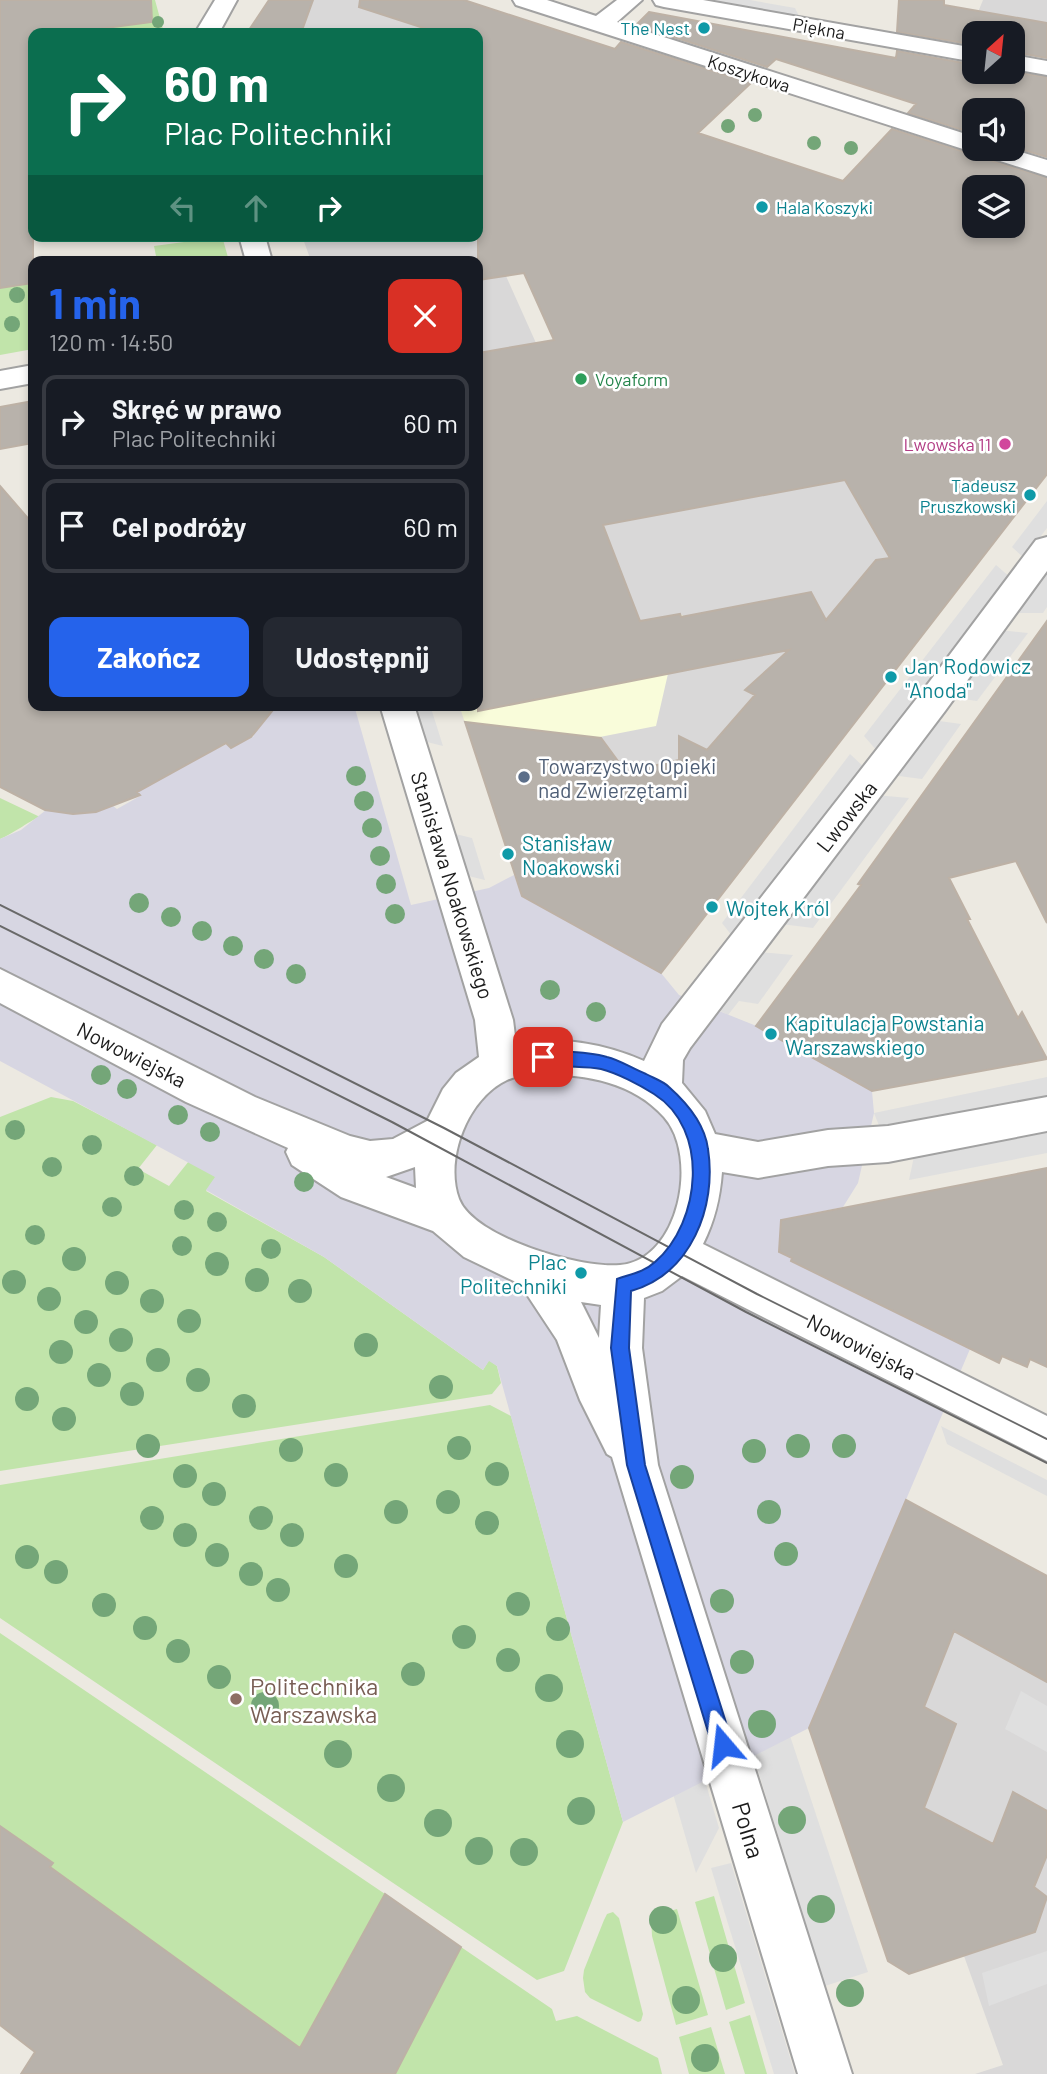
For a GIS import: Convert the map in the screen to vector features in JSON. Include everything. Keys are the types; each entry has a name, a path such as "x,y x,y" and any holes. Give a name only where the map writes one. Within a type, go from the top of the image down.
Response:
{"street":[{"path":"210,28 226,0"},
{"name":"Koszykowa","path":"524,0 962,141"},
{"path":"600,24 631,0"},
{"name":"Piękna","path":"664,0 962,53"},
{"path":"1026,64 1047,68"},
{"path":"1025,161 1047,168"},
{"path":"0,380 28,375"},
{"name":"Lwowska","path":"662,1090 664,1059 676,1036 933,702 1047,548"},
{"name":"Stanisława Noakowskiego","path":"399,711 494,1020 499,1066"},
{"name":"Nowowiejska","path":"0,985 265,1122 355,1184 446,1217"},
{"path":"543,1057 605,1063 662,1090 690,1120 700,1147 702,1165 697,1209 687,1235 677,1252 648,1278 623,1285 596,1285 536,1271 482,1245 446,1217 434,1178 435,1163 443,1132 456,1103 482,1074 520,1059 543,1057"},
{"path":"700,1147 733,1157 758,1160 828,1148 888,1144 1047,1114"},
{"name":"Nowowiejska","path":"265,1122 370,1159 386,1159 414,1149 443,1132"},
{"name":"Nowowiejska","path":"677,1252 1047,1439"},
{"name":"Polna","path":"536,1271 574,1329 595,1385 636,1465"},
{"name":"Polna","path":"623,1285 620,1348 636,1465 825,2074"}],"shaded area":[{"path":"269,0 464,0 592,42 506,276 536,343 706,315 988,238 1025,238 1025,228 1047,222 1047,474 661,973 522,896 478,761 596,736 668,673 681,616 679,614 483,650 483,256 309,256 304,242 483,242 483,28 256,28"},
{"path":"713,0 750,0 795,8 800,18"},
{"path":"983,0 1047,0 1047,48 1026,39 1026,21 974,21"},
{"path":"1047,501 1047,528 1024,558 1012,547"},
{"path":"1047,564 1047,607 1043,613 1018,613 1015,608"},
{"path":"996,565 1011,578 878,752 864,736"},
{"path":"680,614 702,627 670,665 656,726 478,761 461,711 483,711 483,650"},
{"path":"999,630 1028,633 977,701 948,697"},
{"name":"Plac Politechniki","path":"271,711 356,711 411,905 489,888 514,875 522,896 661,973 679,995 759,1027 872,1091 874,1113 858,1183 843,1207 794,1217 781,1224 779,1252 792,1258 791,1261 970,1349 809,1728 623,1822 497,1366 489,1361 483,1370 324,1257 206,1190 215,1177 0,1061 0,839 21,830 46,810 81,814 113,806 117,809 140,796 137,792 206,754 227,744 231,748 254,736 251,732 265,721"},
{"path":"410,711 432,711 443,746 419,740"},
{"path":"932,720 961,724 922,779 891,775"},
{"path":"850,754 866,769 736,941 722,923"},
{"path":"875,795 909,798 813,928 781,924"},
{"path":"447,832 472,838 485,880 460,874"},
{"path":"760,952 793,955 758,1004 739,1001 728,1015 718,1010"},
{"path":"1047,1077 1047,1098 882,1133 874,1113"},
{"path":"1047,1126 1047,1153 909,1180 915,1152"},
{"path":"941,1426 1047,1480 1047,1496 947,1444"},
{"path":"609,1457 719,1828 696,1873 587,1498"},
{"path":"669,1485 730,1554 868,1972 825,1986"},
{"path":"906,1500 1047,1576 1047,2074 975,2074 1003,2065 964,1956 909,1974 888,1961 809,1728"},
{"path":"1021,1691 1047,1706 1047,1752 1005,1729"},
{"path":"731,1863 795,2074 774,2074 711,1868"},
{"path":"1047,1951 1047,1984 989,2006 982,1973"}],"green space":[{"path":"98,0 155,0 163,28 105,28"},
{"path":"184,242 224,242 228,256 156,256 154,246"},
{"path":"28,284 28,350 0,355 0,288"},
{"path":"0,798 40,817 0,839"},
{"path":"51,1097 73,1101 157,1145 138,1169 169,1186 189,1161 216,1177 206,1191 324,1257 483,1370 489,1360 497,1366 501,1383 492,1394 0,1471 0,1117"},
{"path":"490,1405 511,1416 623,1822 564,1971 537,1980 0,1618 0,1485"},
{"path":"0,1633 385,1894 300,2048 50,1867 52,1863 0,1826"},
{"path":"714,1896 745,2003 726,2010 695,1902"},
{"path":"677,1909 708,2015 676,2025 652,1936 651,1917"},
{"path":"613,1912 619,1918 643,2014 638,2022 590,1998 585,1992 584,1970 607,1914"},
{"path":"461,1947 552,2009 556,2021 577,2016 658,2058 662,2074 395,2074"},
{"path":"750,2015 767,2074 745,2074 729,2022"},
{"path":"711,2027 725,2074 689,2074 679,2037"}],"building":[{"path":"0,0 151,0 152,22 106,28 28,28 28,242 33,242 33,256 28,256 28,284 0,288"},
{"path":"269,0 313,0 303,28 250,28"},
{"path":"360,0 464,0 615,49 621,42 751,83 698,133 843,181 892,129 962,151 962,161 993,161 1047,178 1047,474 661,973 522,896 465,722 601,738 626,772 679,760 679,736 707,750 755,695 745,690 789,650 483,710 483,352 554,340 524,273 483,279 483,256 478,256 478,242 483,242 483,28 424,28 359,7","holes":["845,480 890,558 876,560 826,620 811,592 681,617 680,614 640,621 603,525"]},
{"path":"899,0 944,0 944,5 1047,23 1047,58 1026,54 1026,21 962,21 962,43 897,32"},
{"path":"649,12 896,58 897,51 962,63 962,84 1026,84 1026,74 1047,77 1047,157 1025,151 1025,98 962,98 962,130 908,113 916,104 776,59 767,67 636,25"},
{"path":"28,402 28,444 0,449 0,407"},
{"path":"0,486 28,518 28,711 272,711 251,737 231,748 226,743 137,792 140,795 96,812 73,814 45,810 0,787"},
{"path":"1047,621 1047,923 1016,861 949,878 1018,1018 1022,1012 1047,1059 872,1091 756,1026 861,885 858,884"},
{"path":"1047,1168 1047,1367 1030,1359 1027,1367 1002,1356 999,1363 791,1261 792,1258 779,1252 781,1220"},
{"path":"906,1500 1047,1576 1047,1682 954,1631 924,1707 956,1724 924,1808 993,1844 1013,1792 1047,1811 1047,1855 1034,1887 1047,1897 1035,1932 909,1974 888,1961 809,1728"},
{"path":"0,1826 53,1863 50,1867 300,2048 385,1894 461,1947 395,2074 21,2074 35,2052 0,2025"}],"tram line":[{"path":"0,905 444,1128 757,1294 1047,1439"},
{"path":"0,926 392,1122 746,1312 1047,1463"}],"place":[{"name":"The Nest","path":"704,28"},
{"name":"Hala Koszyki","path":"762,207"},
{"name":"Voyaform","path":"581,379"},
{"name":"Lwowska 11","path":"1005,444"},
{"name":"Tadeusz Pruszkowski","path":"1030,495"},
{"name":"Jan Rodowicz \"Anoda\"","path":"891,677"},
{"name":"Towarzystwo Opieki nad Zwierzętami","path":"524,777"},
{"name":"Stanisław Noakowski","path":"508,854"},
{"name":"Wojtek Król","path":"712,907"},
{"name":"Kapitulacja Powstania Warszawskiego","path":"771,1034"},
{"name":"Plac Politechniki","path":"581,1273"},
{"name":"Politechnika Warszawska","path":"236,1699"}],"route":[{"path":"543,1057 605,1063 662,1090 690,1120 700,1147 701,1184 697,1209 687,1235 672,1259 648,1278 623,1285 620,1348 636,1465 723,1745"}]}
